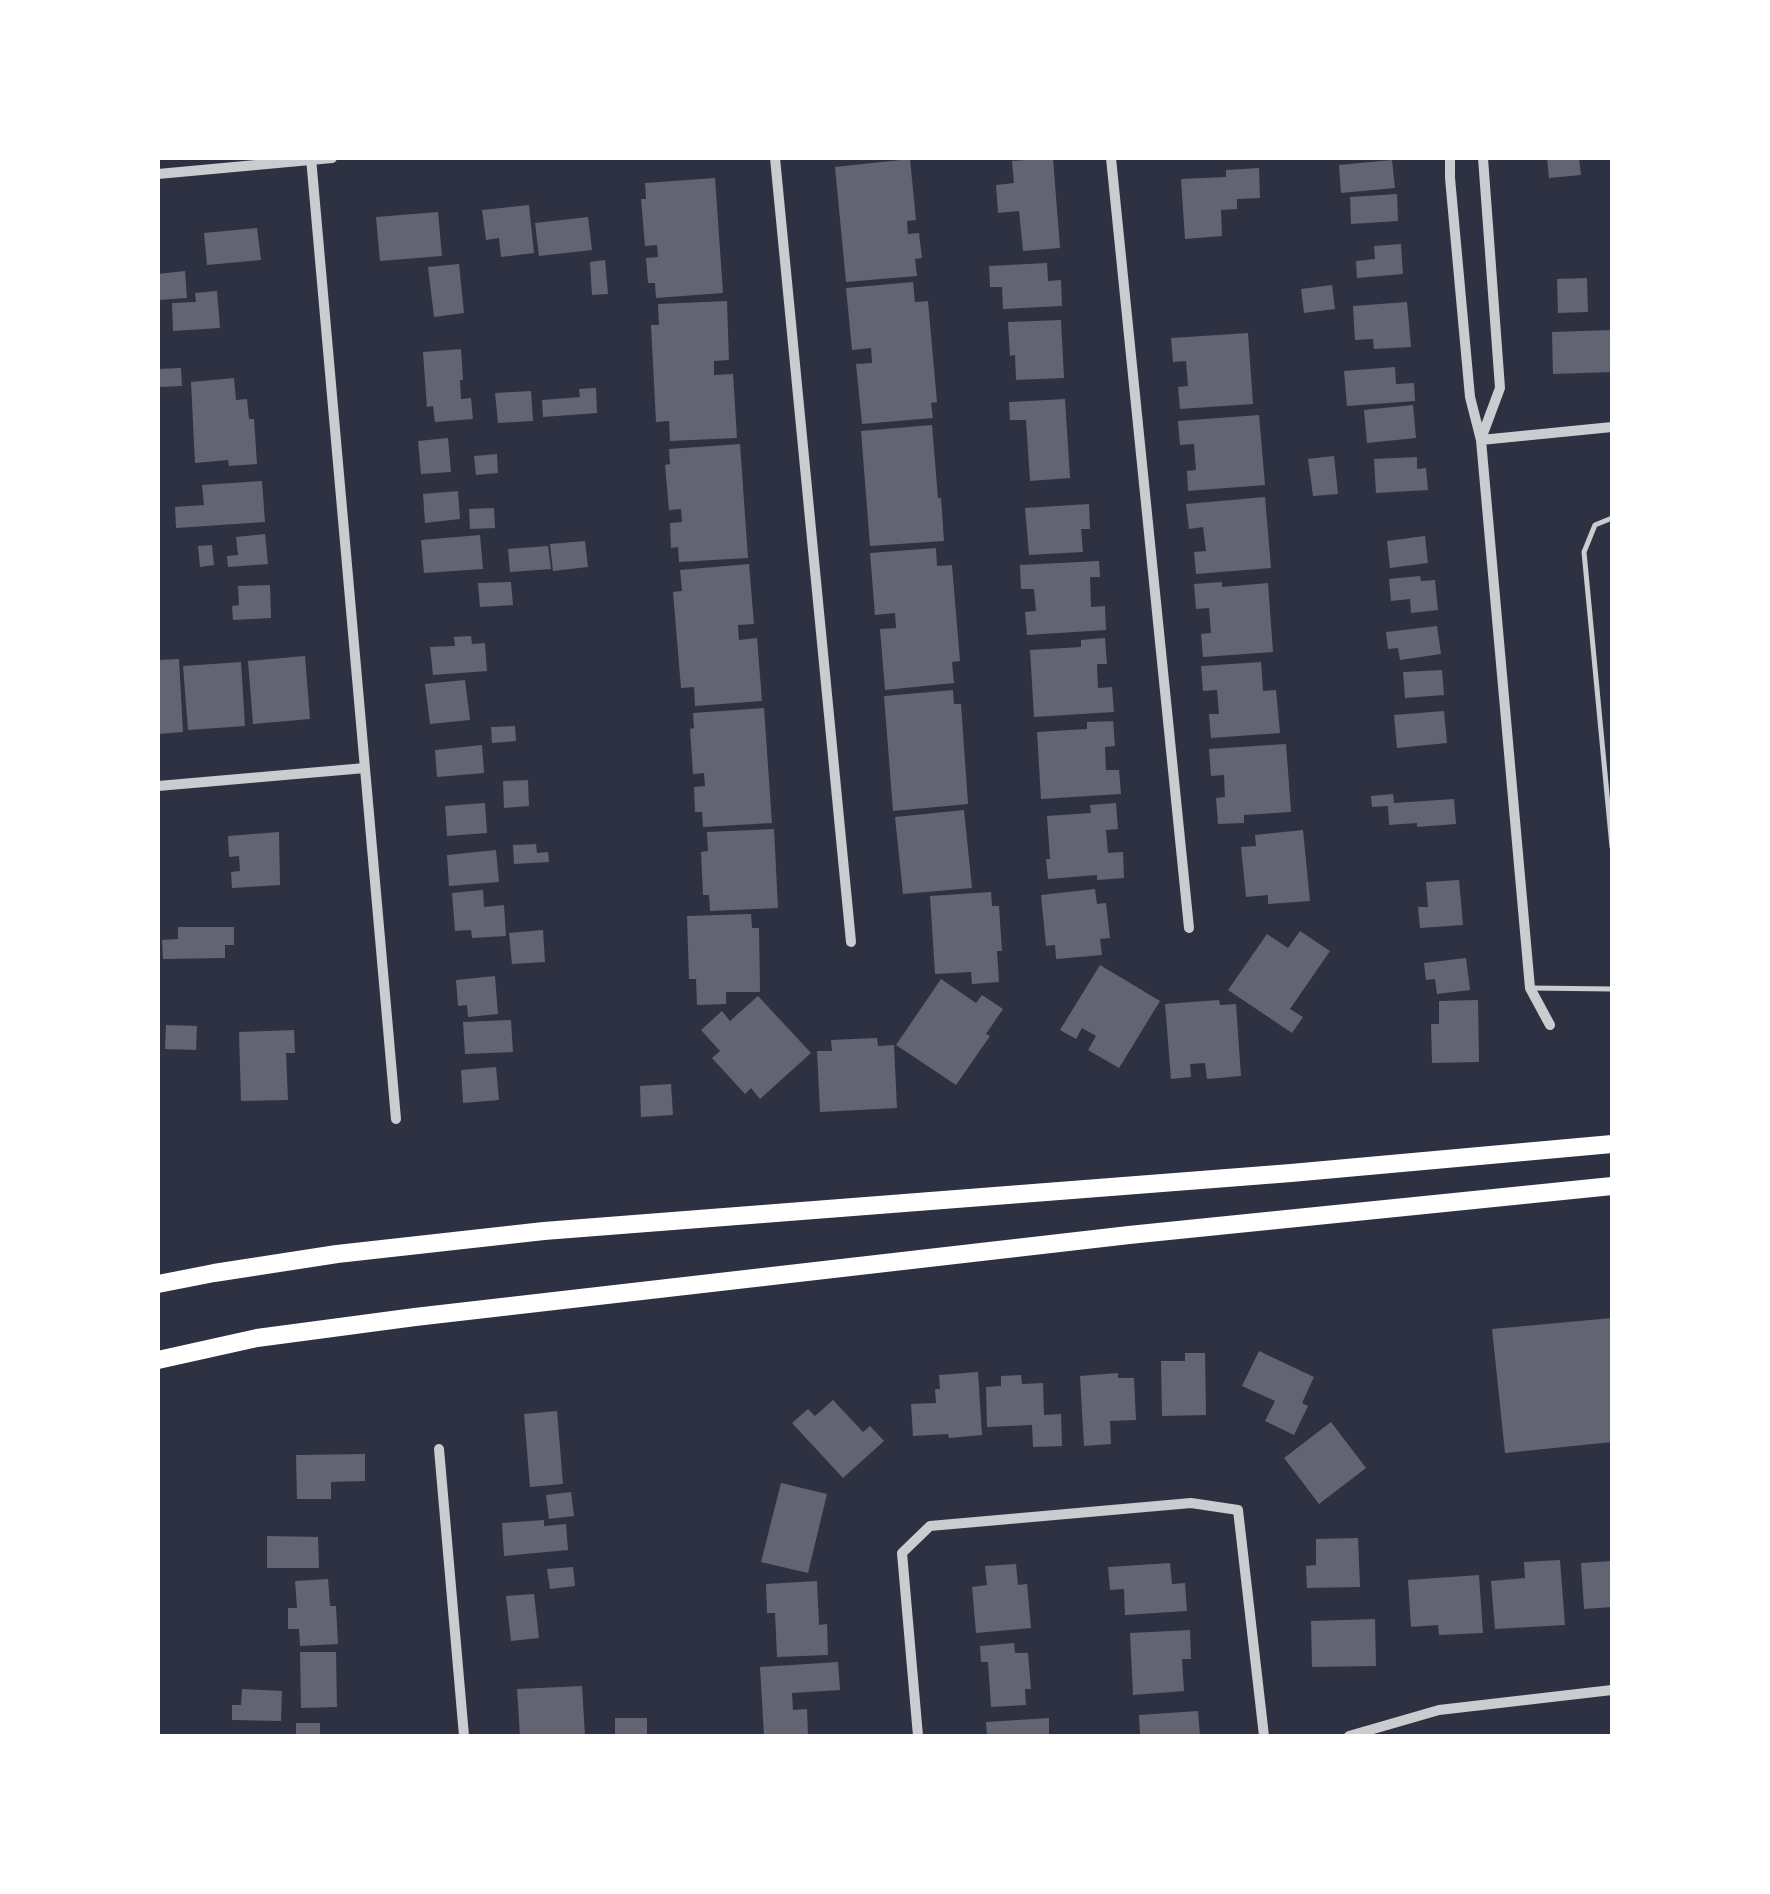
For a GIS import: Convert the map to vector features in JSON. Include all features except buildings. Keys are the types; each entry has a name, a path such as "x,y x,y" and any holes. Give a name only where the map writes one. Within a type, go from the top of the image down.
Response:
{"main road":[{"path":"158,1284 337,1254 544,1231 1612,1144"},
{"path":"158,1360 258,1338 415,1317 1149,1233 1612,1186"}],"street":[{"path":"311,158 396,1119"},
{"path":"158,174 332,158"},
{"path":"775,158 851,942"},
{"path":"1111,158 1189,928"},
{"path":"1450,158 1470,397 1481,440 1530,988 1550,1026"},
{"path":"1481,440 1500,388 1483,158"},
{"path":"1481,440 1612,428"},
{"path":"158,786 365,768"},
{"path":"439,1449 464,1736"},
{"path":"918,1736 902,1553 930,1526 1191,1503 1238,1510 1264,1736"},
{"path":"1349,1736 1438,1710 1612,1690"}],"lane":[{"path":"1612,518 1594,526 1584,552 1612,847"},
{"path":"1530,988 1612,989"}]}
